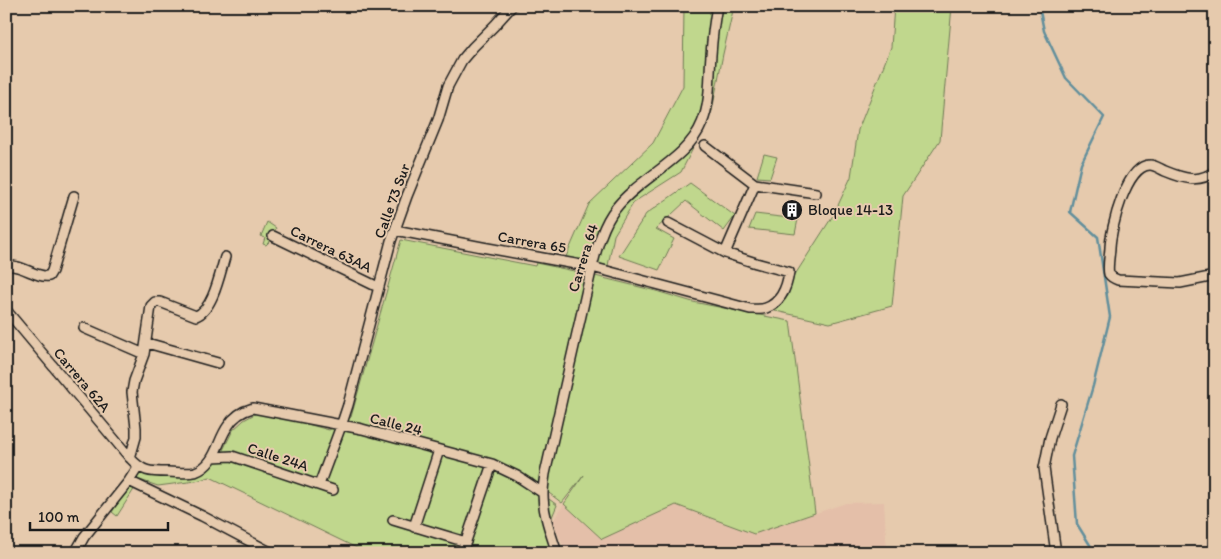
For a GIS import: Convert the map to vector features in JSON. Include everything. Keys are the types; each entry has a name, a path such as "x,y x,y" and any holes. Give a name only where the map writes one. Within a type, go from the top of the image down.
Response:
{"street":[{"name":"Calle 73 Sur","path":"319,485 341,426 395,230 438,120 451,81 462,60 512,6"},
{"name":"Carrera 64","path":"557,553 545,513 543,493 545,474 592,267 604,228 615,208 629,194 689,145 702,124 709,100 711,53 717,6"},
{"path":"705,146 755,184 816,192"},
{"path":"1215,171 1199,179 1177,176 1150,165 1136,171 1119,205 1111,242 1109,270 1112,278 1118,280 1180,283 1215,276"},
{"path":"668,223 725,253 755,184"},
{"path":"6,266 20,267 49,276 52,272 74,196"},
{"name":"Carrera 65","path":"395,230 592,267 750,309 765,309 778,300 787,286 789,272 725,253"},
{"name":"Carrera 63AA","path":"273,236 378,287"},
{"path":"130,458 136,437 136,417 132,403 132,392 144,354 151,306 155,302 160,302 196,316 200,314 210,303 225,257"},
{"name":"Carrera 62A","path":"6,310 138,467"},
{"path":"84,328 144,354"},
{"path":"146,343 218,363"},
{"path":"1056,553 1044,468 1050,438 1061,404"},
{"name":"Calle 24","path":"213,457 227,426 236,416 253,408 362,429 492,464 517,476 543,493"},
{"path":"414,527 439,450"},
{"name":"Calle 24A","path":"213,457 232,456 333,490"},
{"path":"75,553 84,537 138,467 156,472 194,472 205,466 213,457"},
{"path":"462,553 492,464"},
{"path":"129,481 202,516 272,553"},
{"path":"393,520 466,542"}],"shaded area":[{"path":"884,502 887,553 566,553 553,521 564,504 602,539 676,505 754,534 846,503"}],"green space":[{"path":"684,6 734,6 712,111 681,172 634,202 614,235 606,276 562,266 589,204 653,143 683,86"},
{"path":"894,6 952,6 940,140 903,196 892,306 830,323 771,310 788,296 789,284 834,214 851,177 858,130 891,47"},
{"path":"764,154 777,157 770,178 757,177"},
{"path":"690,183 735,216 724,231 686,201 656,229 674,239 659,270 619,256 646,214"},
{"path":"755,214 798,219 795,234 749,229"},
{"path":"267,222 276,228 266,245 263,244 265,238 261,236"},
{"path":"401,240 535,266 536,263 656,291 693,302 790,321 815,513 754,534 676,505 602,539 564,504 584,475 562,503 532,478 530,485 557,505 550,522 562,553 367,553 210,477 196,481 158,486 140,480 117,516 112,512 140,470 197,473 223,450 233,430 244,420 260,411 329,430 351,417"}],"waterway":[{"path":"1039,6 1044,31 1066,78 1104,117 1081,164 1070,212 1098,237 1110,317 1093,386 1072,456 1077,524 1095,553"}],"place":[{"name":"Bloque 14-13","path":"792,210"}]}
